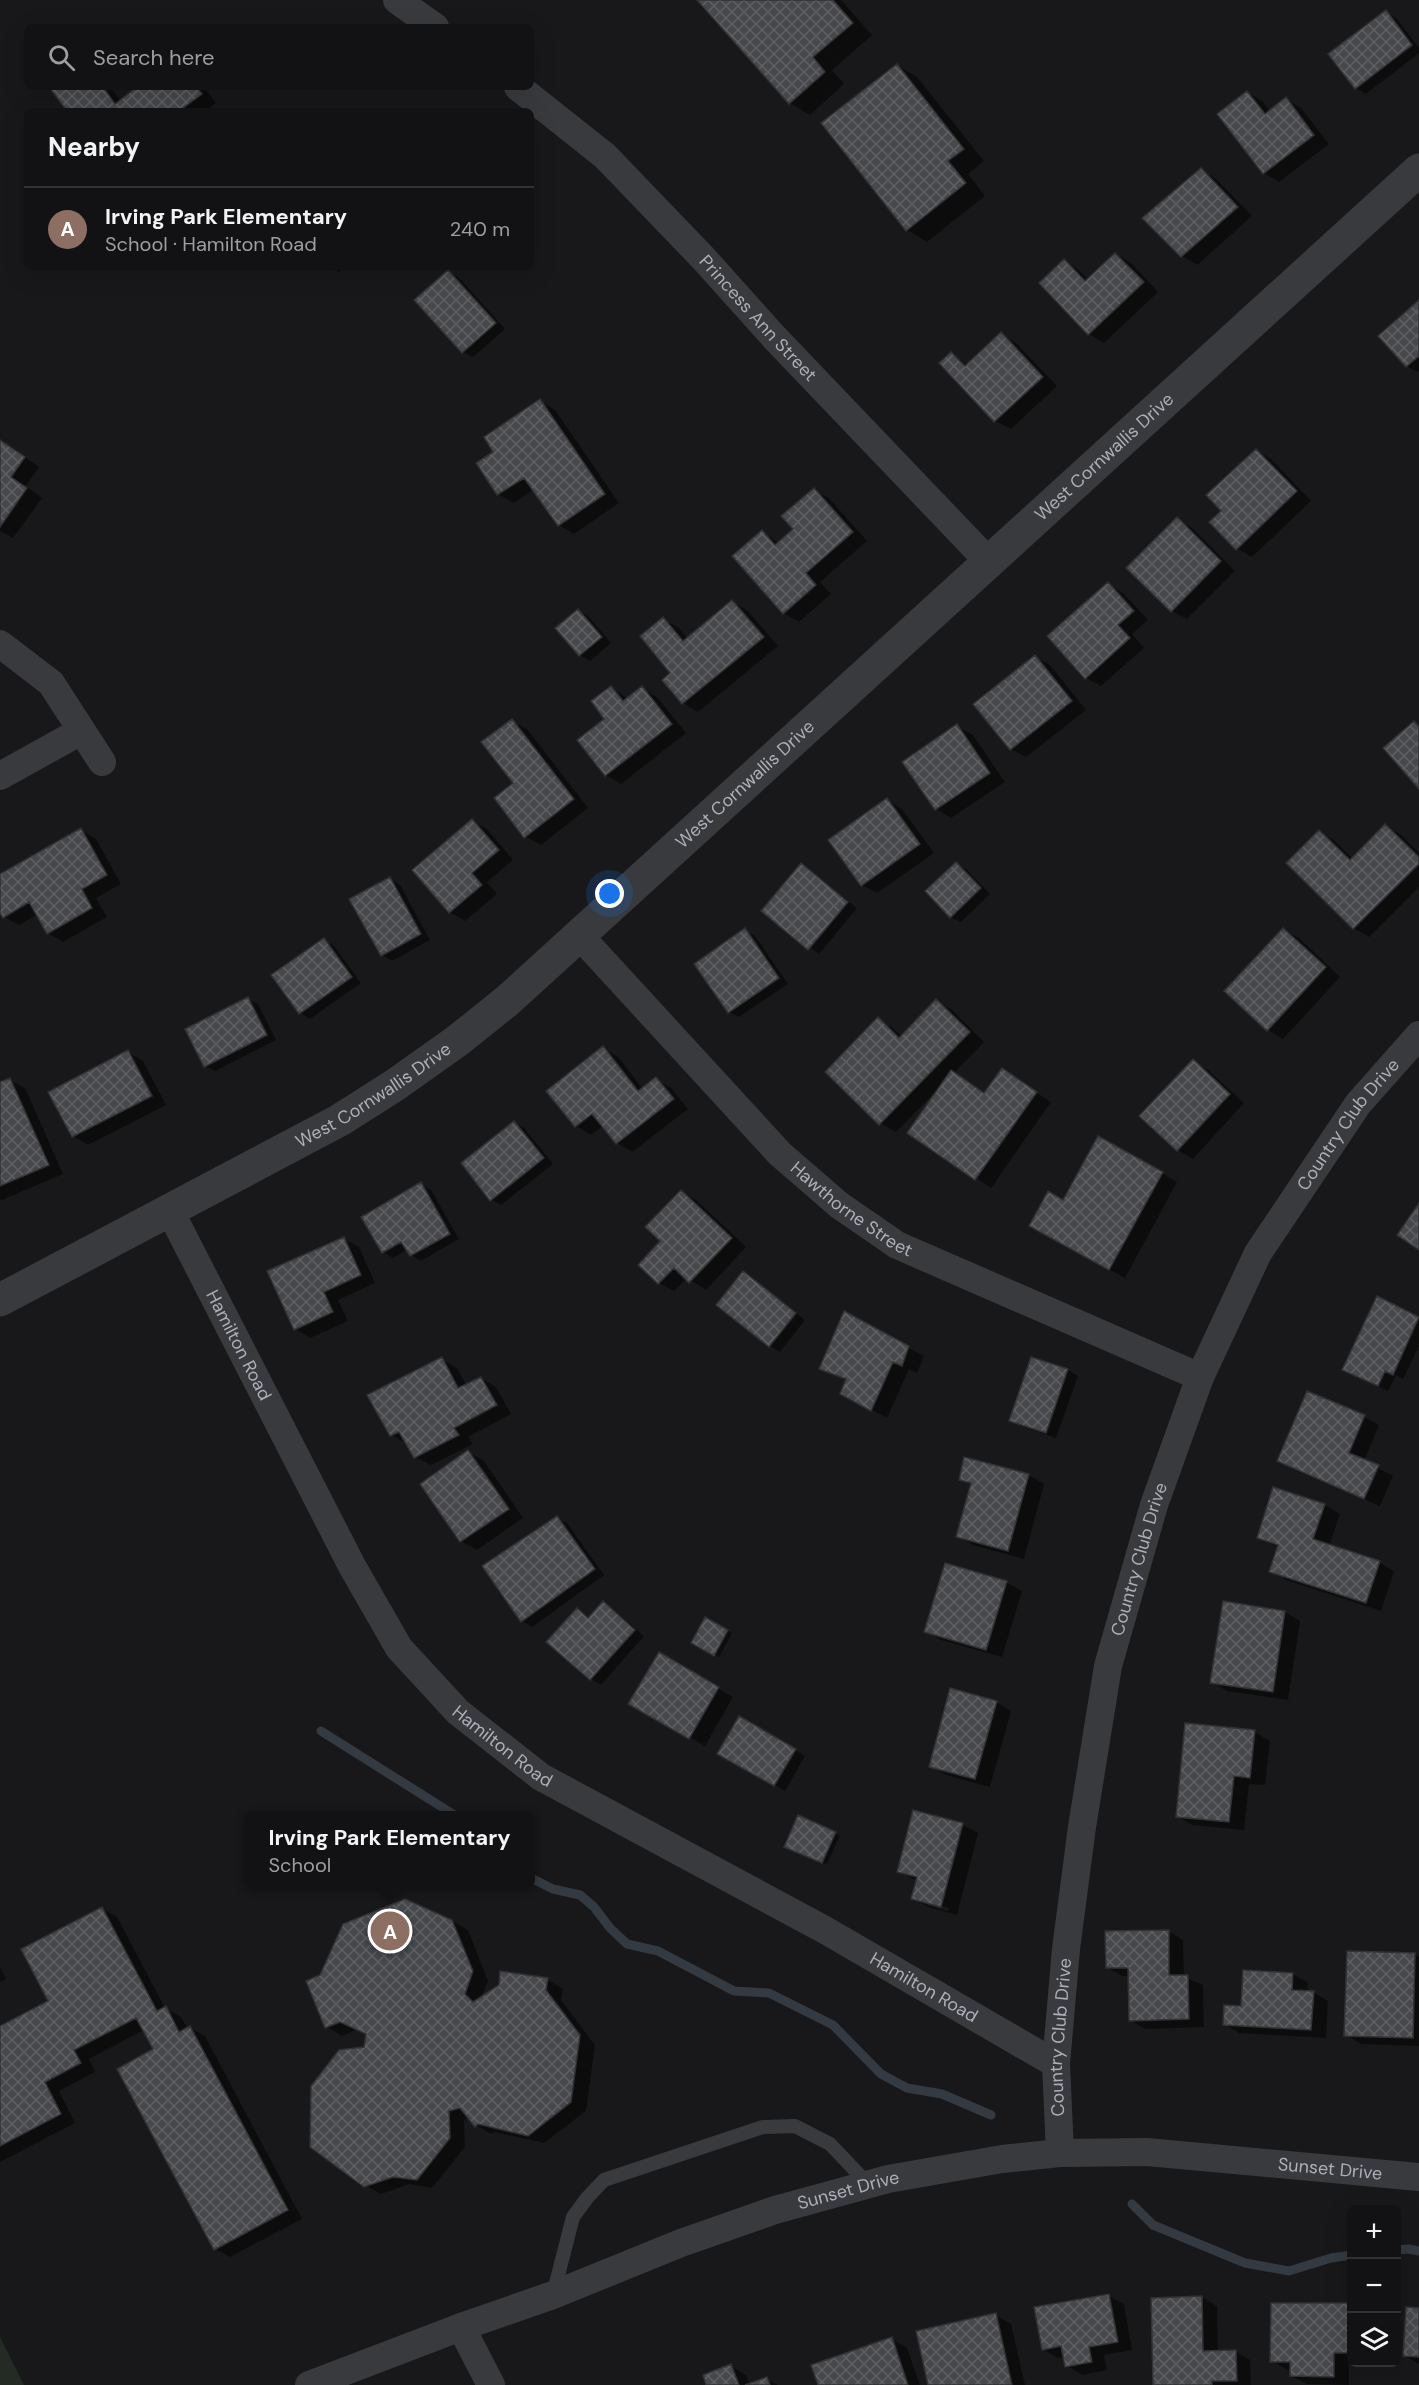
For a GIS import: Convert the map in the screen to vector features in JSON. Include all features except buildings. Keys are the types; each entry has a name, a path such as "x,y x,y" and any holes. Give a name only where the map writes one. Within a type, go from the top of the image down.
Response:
{"street":[{"path":"398,0 431,24"},
{"name":"Princess Ann Street","path":"522,90 605,156 989,562"},
{"name":"West Cornwallis Drive","path":"0,1300 340,1120 457,1041 507,1001 1419,170"},
{"path":"0,644 51,682 102,762"},
{"path":"0,776 81,731"},
{"name":"Hawthorne Street","path":"579,935 780,1154 839,1205 897,1245 1200,1377"},
{"name":"Country Club Drive","path":"1060,2153 1056,2064 1066,1949 1077,1860 1108,1666 1154,1505 1200,1377 1258,1253 1358,1104 1419,1035"},
{"name":"Hamilton Road","path":"169,1209 358,1576 399,1648 458,1712 541,1777 825,1930 1056,2064"},
{"name":"Sunset Drive","path":"309,2385 461,2327 553,2295 681,2243 775,2210 868,2184 1002,2159 1060,2153 1147,2152 1419,2177"},
{"path":"461,2327 491,2385"}],"lane":[{"path":"553,2295 573,2217 604,2181 763,2127 795,2126 830,2144 868,2184"}],"shaded area":[{"path":"0,2337 24,2385 0,2385"}],"waterway":[{"path":"321,1731 448,1811"},
{"path":"535,1880 553,1889 580,1895 627,1944 658,1951 734,1991 769,1993 833,2025 881,2074 907,2088 942,2094 991,2115"},
{"path":"1132,2204 1153,2225 1245,2263 1289,2271 1331,2258 1347,2256"},
{"path":"1401,2250 1419,2251"}],"place":[{"name":"Irving Park Elementary","path":"390,1931"}]}
